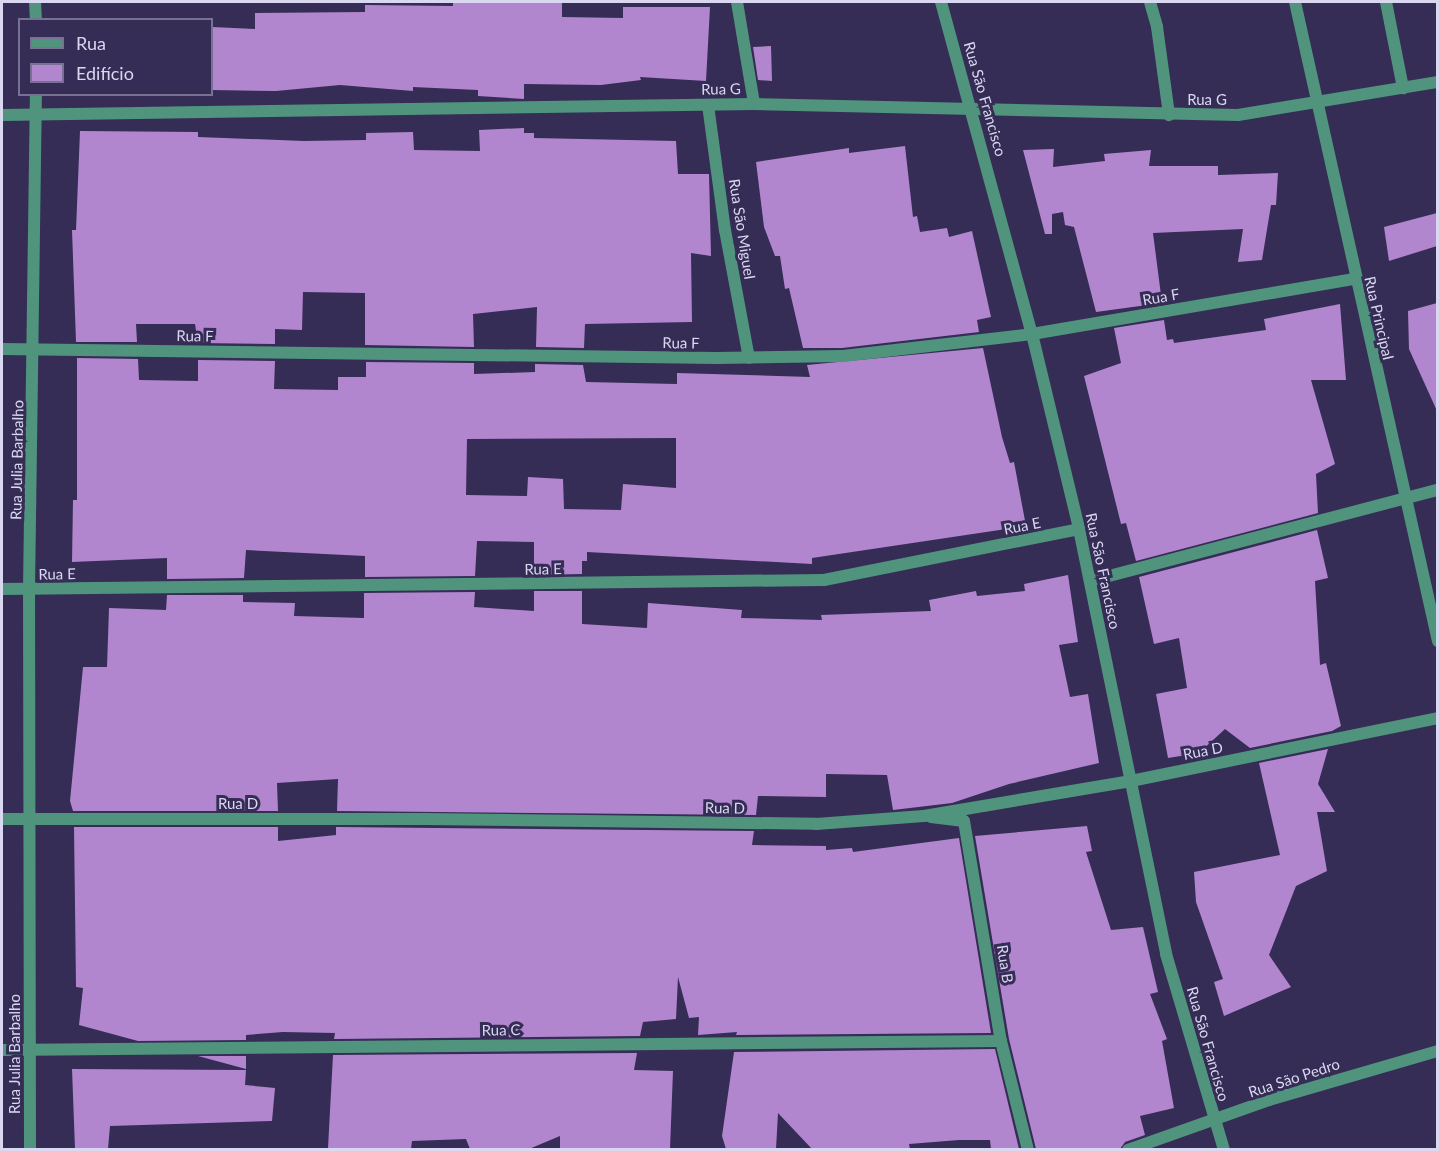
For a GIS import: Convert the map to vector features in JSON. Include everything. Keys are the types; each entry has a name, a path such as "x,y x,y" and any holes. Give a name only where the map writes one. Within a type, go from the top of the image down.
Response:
{"street":[{"path":"35,2 36,18"},
{"path":"737,2 754,104"},
{"name":"Rua São Francisco","path":"941,2 972,107 1032,334 1079,530 1166,954 1224,1149"},
{"path":"1150,2 1157,27 1169,115"},
{"name":"Rua Principal","path":"1295,2 1318,99 1354,279 1437,641"},
{"path":"1386,2 1403,88"},
{"name":"Rua G","path":"2,115 754,104 972,107 1169,115 1238,115 1318,99 1437,82"},
{"name":"Rua Julia Barbalho","path":"30,1149 29,590 36,96"},
{"name":"Rua São Miguel","path":"708,105 725,230 749,358"},
{"name":"Rua F","path":"2,349 749,358 843,356 1032,334 1354,279"},
{"path":"1090,581 1406,500 1437,490"},
{"name":"Rua E","path":"2,589 824,580 1079,530"},
{"name":"Rua D","path":"2,819 816,824 924,816 1131,781 1437,718"},
{"name":"Rua B","path":"924,816 964,821 1001,1041 1028,1149"},
{"name":"Rua C","path":"2,1050 1001,1041"},
{"name":"Rua São Pedro","path":"1128,1149 1215,1122 1269,1100 1437,1051"}],"building":[{"path":"453,2 562,2 562,17 623,18 623,7 710,7 706,81 640,77 641,80 601,85 524,84 524,99 478,96 478,90 413,87 413,91 340,85 276,91 213,90 213,27 255,29 255,13 365,12 365,5 453,6"},
{"path":"771,46 772,81 758,80 753,47"},
{"path":"524,128 524,133 534,133 534,138 676,141 678,174 709,174 711,256 691,253 692,322 585,324 584,348 536,347 537,307 473,314 474,347 365,345 365,293 303,292 302,330 275,329 275,344 198,343 195,324 136,324 137,342 76,342 72,230 76,230 80,131 198,132 198,137 304,141 366,140 366,133 413,132 414,150 480,151 479,130"},
{"path":"905,146 913,217 917,216 920,232 947,228 949,237 972,231 991,317 977,320 979,332 842,348 803,348 789,288 785,289 780,256 775,256 764,227 756,162 849,148 849,153"},
{"path":"1054,149 1053,167 1105,161 1104,154 1151,150 1149,166 1218,166 1218,175 1278,173 1276,205 1271,205 1262,260 1238,262 1243,229 1153,233 1162,303 1096,312 1074,227 1065,225 1063,212 1052,214 1052,234 1045,234 1023,150"},
{"path":"1437,213 1437,246 1389,261 1384,227"},
{"path":"1437,303 1437,411 1409,349 1408,311"},
{"path":"1340,304 1346,380 1311,380 1335,464 1316,474 1318,513 1136,561 1126,523 1121,524 1084,376 1121,363 1114,328 1164,320 1167,340 1173,339 1174,343 1266,330 1264,319"},
{"path":"983,348 1002,437 1010,463 1014,462 1026,526 812,558 812,564 587,552 587,561 582,561 582,574 534,575 534,542 477,541 475,576 365,577 365,556 246,550 244,578 167,579 167,558 72,562 73,500 77,500 77,358 138,359 139,380 198,381 198,360 275,361 274,389 338,390 338,377 366,377 366,362 474,363 474,374 535,372 535,364 583,365 586,382 677,384 677,373 810,377 807,365","holes":["676,438 676,488 623,484 621,510 564,509 563,479 528,477 527,496 466,495 467,439"]},
{"path":"1317,530 1328,578 1315,581 1320,665 1326,663 1341,726 1332,731 1250,748 1225,729 1199,753 1168,758 1156,694 1187,688 1179,638 1154,644 1139,577"},
{"path":"1068,575 1078,642 1059,645 1070,697 1088,694 1099,763 1009,784 952,803 893,810 887,775 826,774 826,797 758,796 756,815 337,811 338,779 277,783 278,811 73,811 70,801 83,667 107,667 109,608 166,610 167,595 243,595 243,602 295,603 294,616 364,618 364,593 475,592 474,607 534,611 534,591 582,591 582,624 647,628 648,603 742,610 741,618 822,620 821,615 931,611 929,600 976,591 977,596 1025,591 1024,584"},
{"path":"1328,749 1318,784 1335,812 1317,812 1327,871 1296,886 1269,955 1291,987 1224,1016 1214,982 1223,979 1196,902 1194,872 1280,855 1259,763"},
{"path":"1087,826 1092,851 1086,852 1111,930 1143,927 1158,992 1150,994 1167,1039 1162,1041 1174,1108 1140,1116 1145,1135 1125,1142 1120,1149 1036,1149 1009,1039 975,836"},
{"path":"74,827 278,827 278,841 336,835 336,827 754,831 752,845 826,846 826,850 852,848 853,852 959,838 991,1033 736,1035 737,1032 698,1035 699,1017 689,1018 678,977 676,1019 643,1022 640,1036 334,1039 335,1033 283,1032 246,1035 246,1040 138,1041 79,1025 83,988 76,987"},
{"path":"995,1049 1019,1149 991,1149 990,1140 959,1140 909,1144 910,1149 812,1149 778,1113 776,1149 726,1149 722,1136 734,1052"},
{"path":"637,1053 634,1070 673,1071 670,1149 560,1149 560,1136 529,1149 470,1149 466,1139 412,1141 411,1149 328,1148 333,1055"},
{"path":"198,1056 246,1056 246,1069"},
{"path":"72,1069 246,1070 245,1085 275,1088 272,1121 110,1126 108,1149 75,1149"}]}
